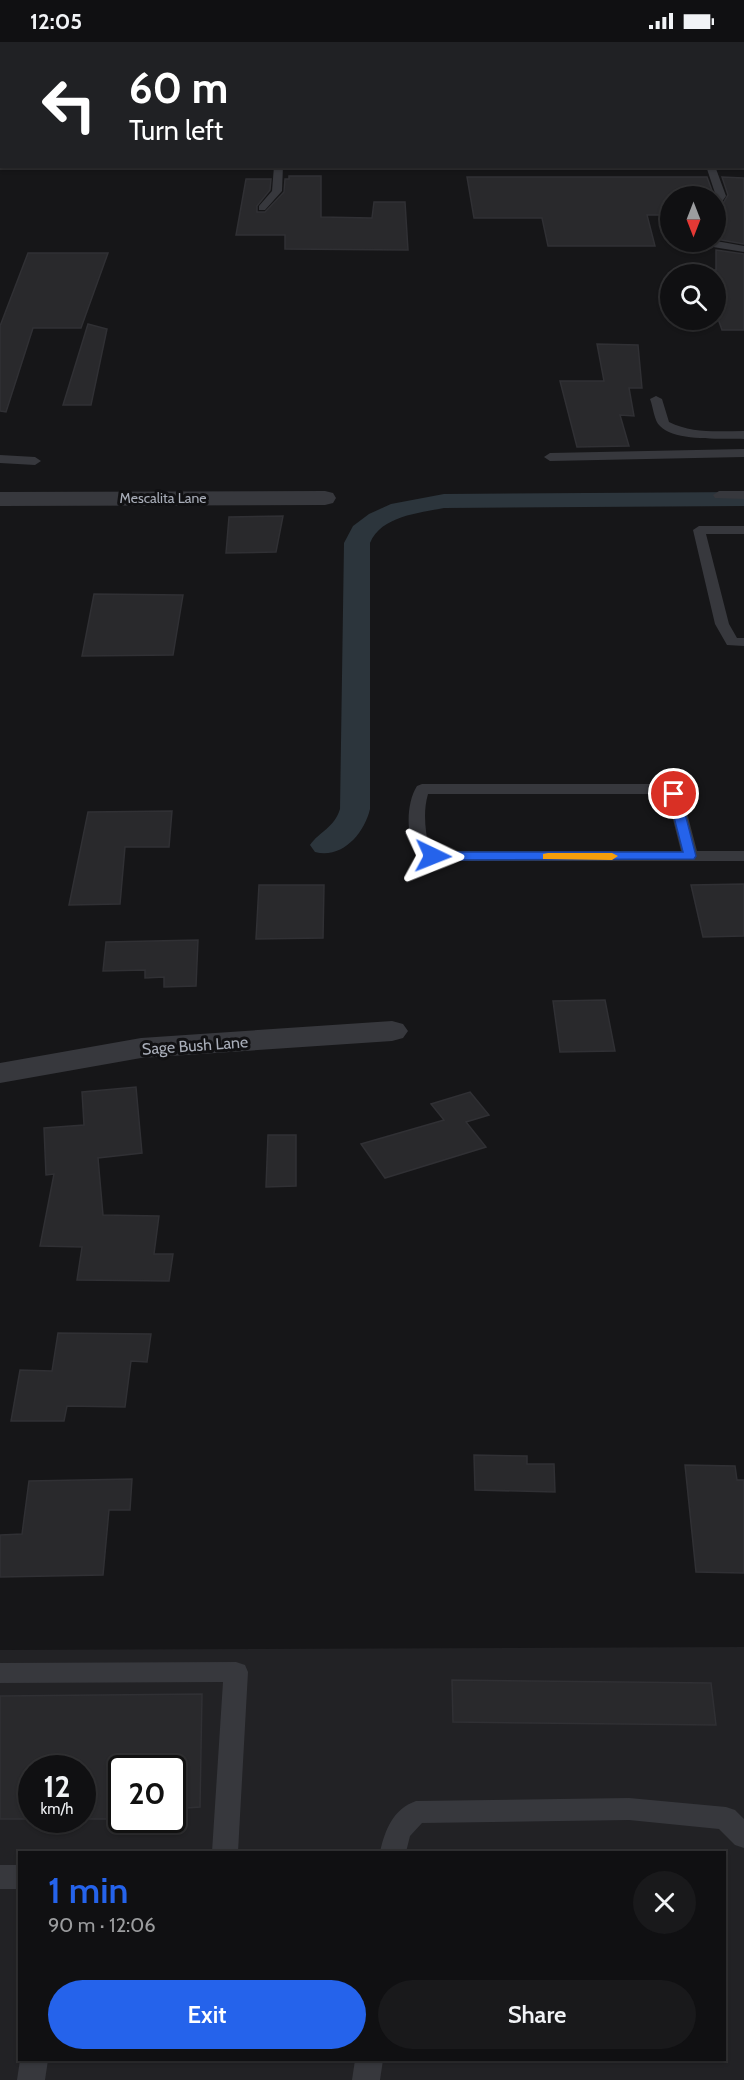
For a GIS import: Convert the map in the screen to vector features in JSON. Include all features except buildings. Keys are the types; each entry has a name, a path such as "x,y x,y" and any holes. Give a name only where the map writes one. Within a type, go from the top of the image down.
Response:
{"street":[{"name":"Mescalita Lane","path":"0,499 325,498"},
{"name":"Sage Bush Lane","path":"0,1073 141,1048 392,1031"}],"lane":[{"path":"262,208 277,191 279,168"},
{"path":"711,168 717,186"},
{"path":"726,246 744,249"},
{"path":"656,399 664,424 672,429 693,433 744,435"},
{"path":"550,456 744,453"},
{"path":"0,459 35,461"},
{"path":"719,495 744,495"},
{"path":"744,530 699,530 722,624 732,642 744,642"},
{"path":"690,856 674,794 667,789 444,788 422,789 418,797 419,839 422,850 433,856 690,856 744,856"},
{"path":"0,1673 236,1672 225,1851"},
{"path":"393,1851 398,1831 416,1812 628,1809 726,1818 744,1837"},
{"path":"0,1877 18,1877"},
{"path":"31,2080 34,2061"},
{"path":"366,2080 369,2061"}],"shaded area":[{"path":"744,1647 744,2080 0,2080 0,1650"}],"waterway":[{"path":"326,845 345,830 355,809 357,543 362,531 378,519 400,509 444,501 744,499"}],"slow traffic":[{"path":"548,857 612,856"}],"route":[{"path":"433,856 690,856 674,794"}]}
